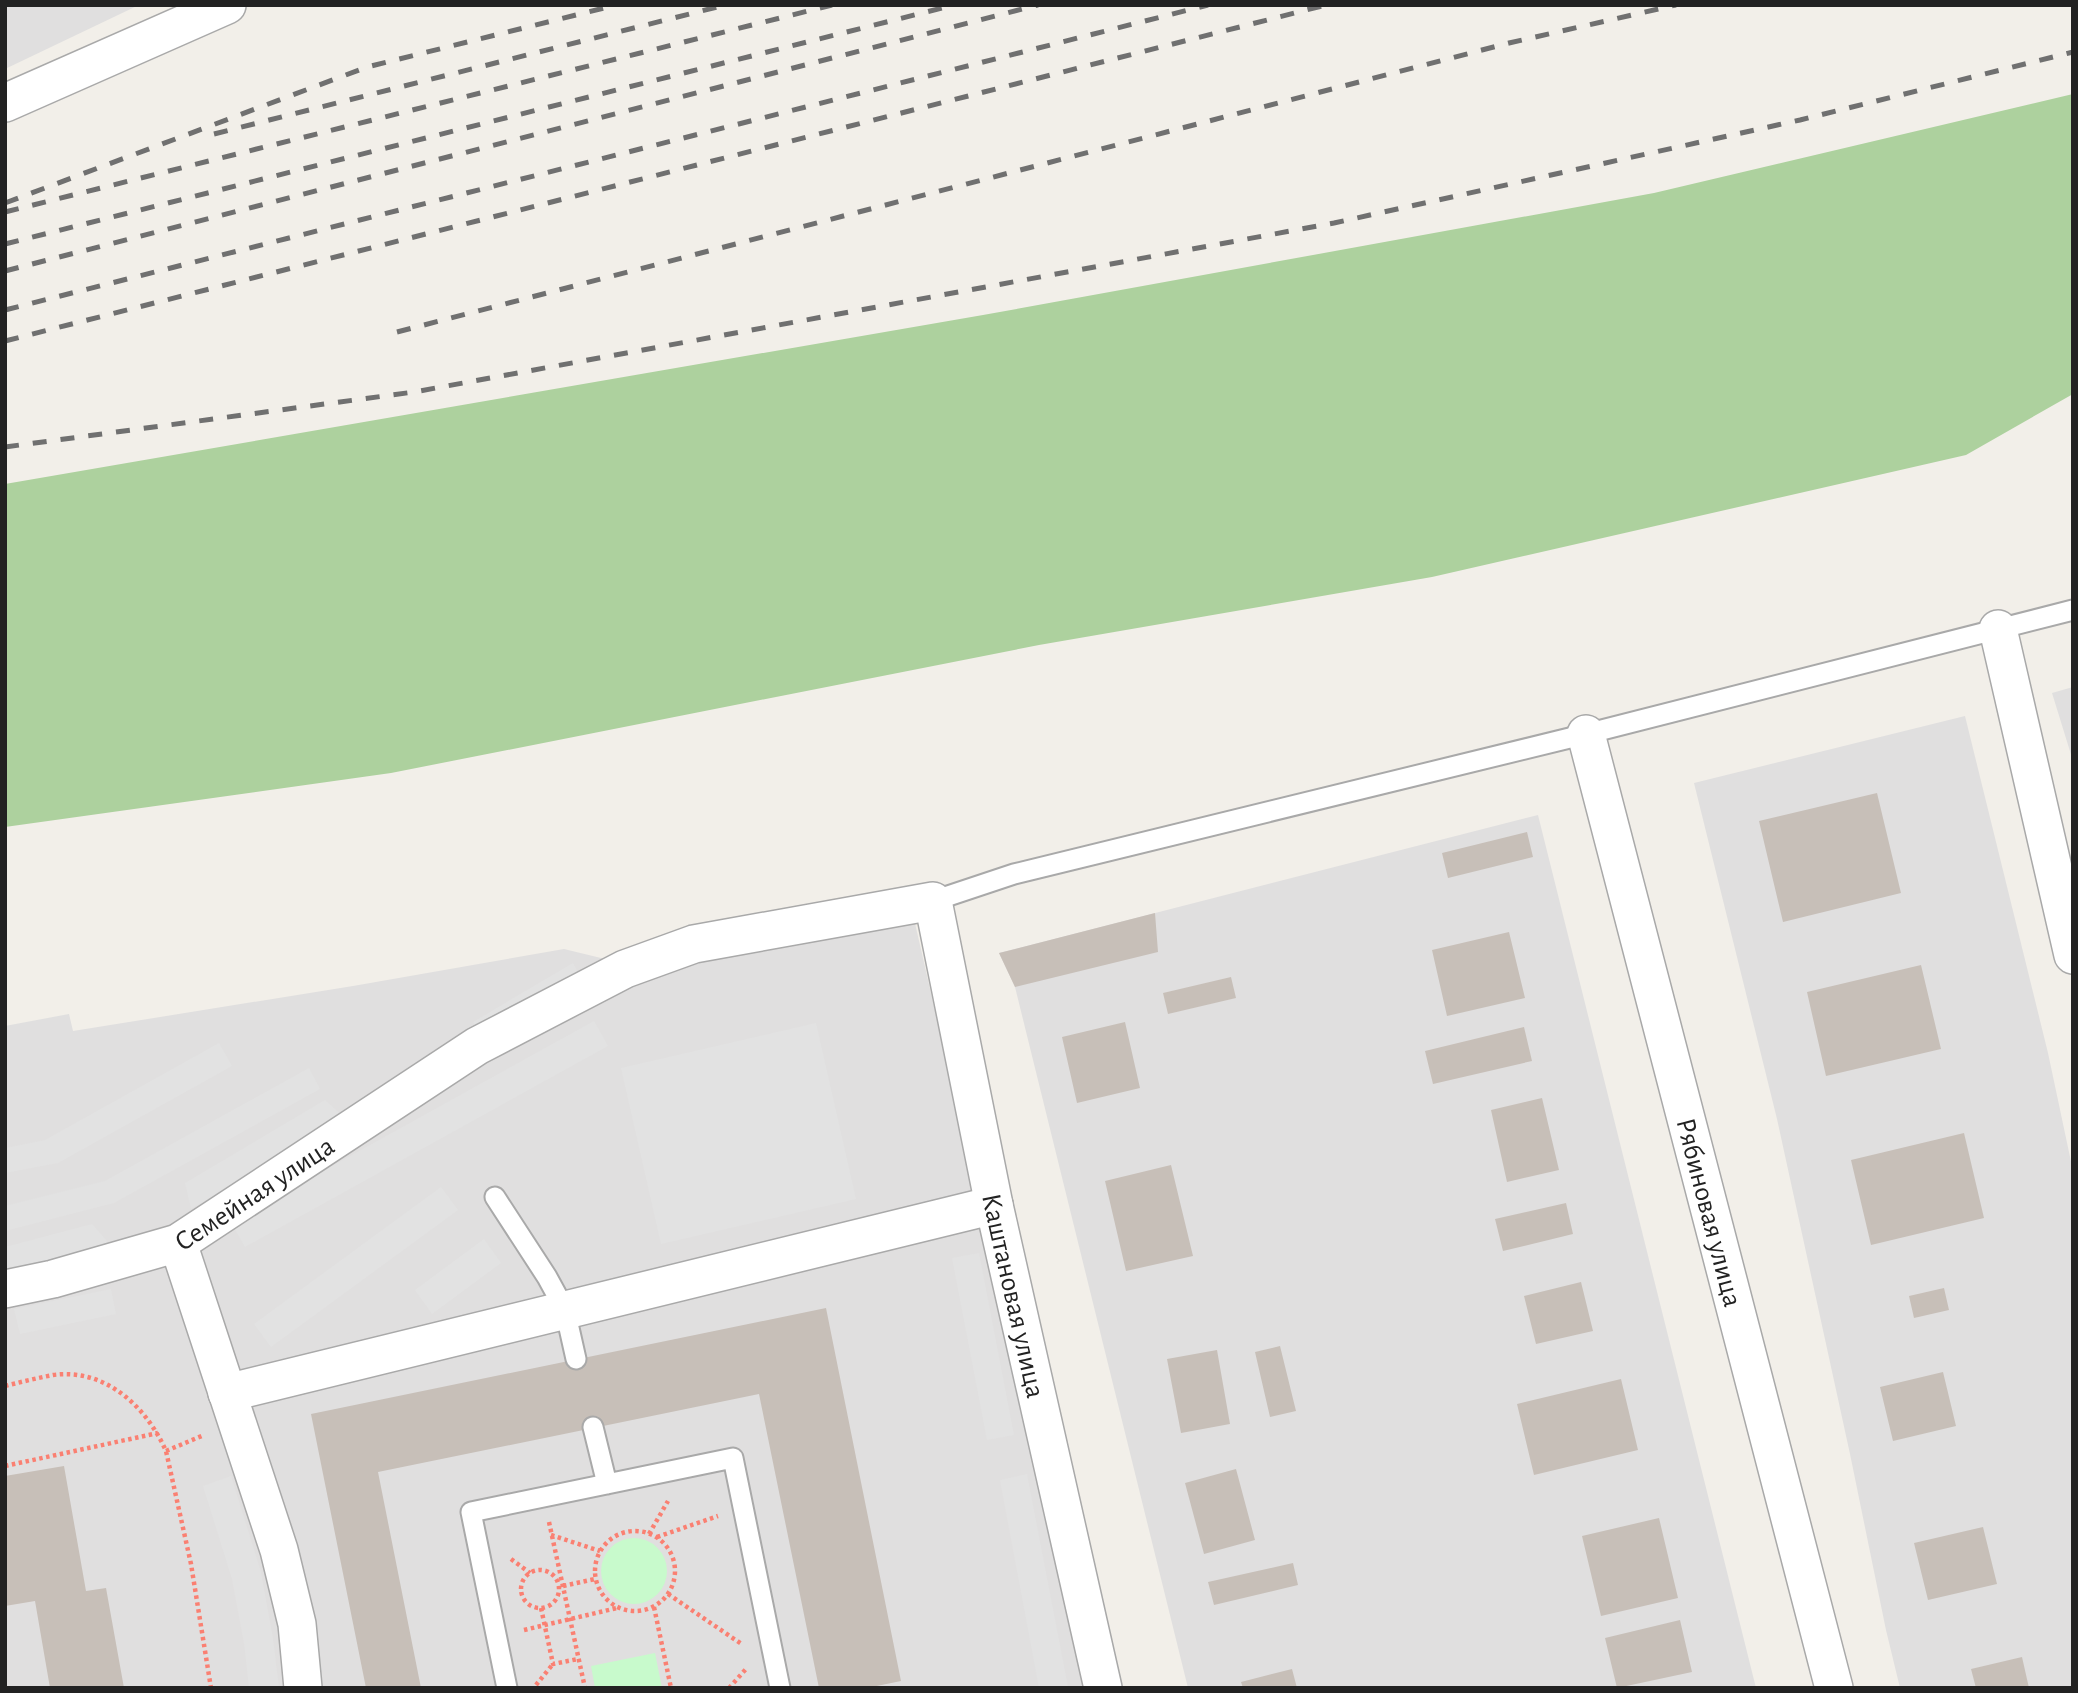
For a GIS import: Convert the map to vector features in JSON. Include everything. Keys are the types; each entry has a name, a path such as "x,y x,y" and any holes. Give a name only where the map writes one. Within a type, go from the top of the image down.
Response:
{"street":[{"path":"5,103 227,5"},
{"path":"1998,629 2073,955"},
{"name":"Рябиновая улица","path":"1586,734 1834,1688"},
{"name":"Семейная улица","path":"5,1289 53,1279 178,1243 477,1046 625,969 694,944 933,901"},
{"name":"Каштановая улица","path":"933,901 994,1205 1103,1688"},
{"path":"227,1393 994,1205"},
{"path":"178,1243 279,1550 297,1624 303,1688"}],"lane":[{"path":"933,901 1014,874 1586,734 2073,610"},
{"path":"495,1197 565,1310 576,1359"},
{"path":"593,1427 607,1484"},
{"path":"507,1688 471,1512 733,1458 743,1507 764,1651 780,1688"}],"path":[{"path":"5,1386 55,1375 84,1376 115,1388 140,1408 158,1433 166,1451 191,1564 211,1688"},
{"path":"5,1466 158,1433"},
{"path":"543,1497 560,1586 585,1688"},
{"path":"656,1537 743,1507"},
{"path":"496,1636 617,1608 636,1612 654,1607 668,1594 675,1577 673,1558 656,1537 638,1531 627,1531 616,1535 600,1551 596,1561 595,1579 600,1594 617,1608"},
{"path":"551,1535 600,1551"},
{"path":"535,1571 546,1571 560,1586 552,1603 541,1608 529,1604 522,1594 525,1577 535,1571"},
{"path":"560,1586 595,1579"},
{"path":"668,1594 764,1651 729,1688"},
{"path":"654,1607 671,1688"},
{"path":"541,1608 553,1664"},
{"path":"534,1688 553,1664 578,1659"}],"shaded area":[{"path":"5,5 139,5 5,69"},
{"path":"2073,687 2073,761 2052,693"},
{"path":"1965,716 2048,1053 2073,1171 2073,1688 1900,1688 1777,1119 1694,783"},
{"path":"1538,815 1756,1688 1188,1688 1015,987 999,953"},
{"path":"909,897 1090,1688 5,1688 5,1026 69,1014 73,1031 564,949 638,967"},
{"path":"573,963 585,985 485,1043 473,1022"},
{"path":"594,1021 608,1046 245,1247 231,1222"},
{"path":"816,1023 856,1199 661,1244 621,1068"},
{"path":"219,1043 232,1066 58,1163 5,1173 5,1148 45,1140"},
{"path":"309,1068 320,1089 114,1203 5,1231 5,1206 105,1181"},
{"path":"325,1100 345,1118 191,1209 185,1183"},
{"path":"441,1187 458,1210 271,1347 254,1324"},
{"path":"92,1224 113,1248 5,1275 5,1247"},
{"path":"484,1239 501,1263 432,1314 415,1290"},
{"path":"979,1253 1014,1435 987,1440 952,1258"},
{"path":"111,1289 116,1314 20,1334 14,1309"},
{"path":"1027,1474 1068,1687 1066,1688 1039,1688 1000,1480"},
{"path":"231,1476 261,1572 279,1688 249,1688 232,1579 203,1486"}],"green space":[{"path":"2073,94 2073,394 1966,455 1432,577 1039,645 391,773 5,827 5,484 983,315 1654,193"},
{"path":"628,1538 640,1538 652,1543 662,1553 667,1571 665,1584 652,1599 640,1604 628,1604 616,1599 606,1589 601,1577 601,1565 606,1553 616,1543"},
{"path":"655,1653 662,1688 595,1688 591,1666"}],"building":[{"path":"1877,793 1901,893 1783,922 1759,821"},
{"path":"1527,832 1533,857 1448,878 1442,853"},
{"path":"1155,913 1158,952 1015,987 999,953"},
{"path":"1509,932 1525,998 1447,1016 1432,950"},
{"path":"1921,965 1941,1049 1826,1076 1807,992"},
{"path":"1231,977 1236,998 1168,1014 1163,993"},
{"path":"1125,1022 1140,1088 1077,1103 1062,1037"},
{"path":"1524,1027 1532,1061 1433,1084 1425,1051"},
{"path":"1542,1098 1559,1170 1507,1182 1491,1110"},
{"path":"1964,1133 1984,1218 1871,1245 1851,1160"},
{"path":"1171,1165 1193,1256 1126,1271 1105,1181"},
{"path":"1566,1203 1573,1234 1503,1251 1495,1219"},
{"path":"1581,1282 1593,1331 1536,1344 1524,1296"},
{"path":"1944,1288 1949,1310 1914,1318 1909,1296"},
{"path":"826,1308 901,1681 867,1688 819,1688 759,1394 378,1472 421,1688 366,1688 311,1414"},
{"path":"1280,1346 1296,1411 1270,1417 1255,1352"},
{"path":"1217,1350 1230,1424 1181,1433 1167,1359"},
{"path":"1943,1372 1956,1426 1893,1441 1880,1387"},
{"path":"1621,1379 1638,1450 1534,1475 1517,1404"},
{"path":"64,1466 86,1591 106,1588 124,1688 50,1688 35,1601 5,1606 5,1476"},
{"path":"1236,1469 1255,1540 1204,1554 1185,1483"},
{"path":"1659,1518 1678,1598 1601,1616 1582,1536"},
{"path":"1983,1527 1997,1584 1928,1600 1914,1543"},
{"path":"1293,1563 1298,1585 1214,1605 1208,1582"},
{"path":"1680,1620 1692,1672 1617,1688 1605,1638"},
{"path":"2022,1657 2029,1688 1976,1688 1971,1669"},
{"path":"1292,1669 1297,1688 1243,1688 1241,1682"}],"railway":[{"path":"5,203 367,67 616,5"},
{"path":"214,134 725,5"},
{"path":"5,212 832,5"},
{"path":"5,244 954,5"},
{"path":"5,271 1038,5"},
{"path":"5,310 1208,5"},
{"path":"5,341 1326,5"},
{"path":"397,332 1509,43 1676,5"},
{"path":"5,447 414,392 1334,223 1800,120 2073,52"}]}
